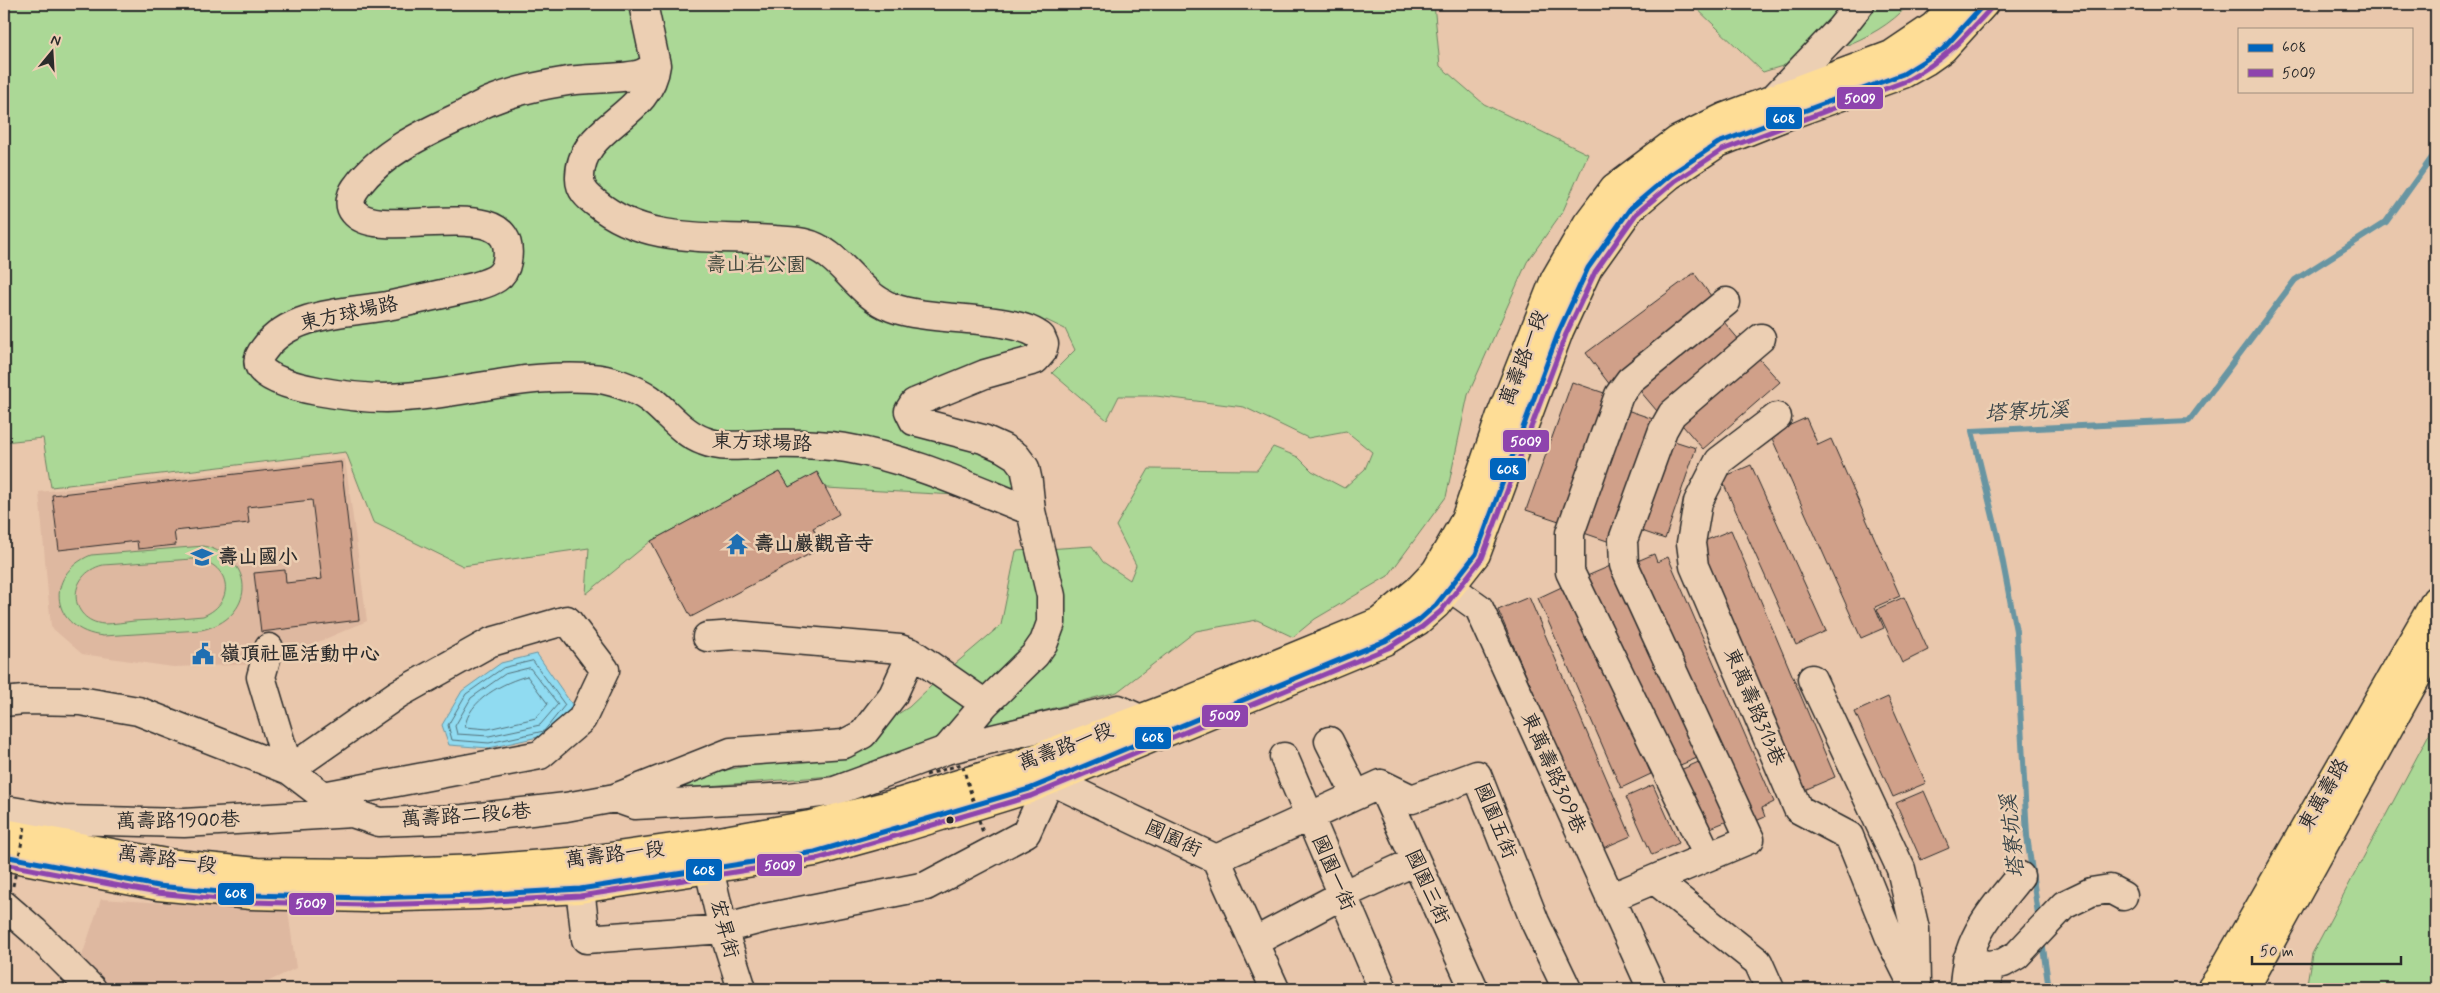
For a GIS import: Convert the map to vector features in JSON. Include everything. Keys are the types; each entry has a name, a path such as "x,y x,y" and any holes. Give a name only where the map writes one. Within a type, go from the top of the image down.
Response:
{"main road":[{"name":"萬壽路一段","path":"4,856 158,886 251,895 365,898 478,895 580,888 709,869 815,852 902,828 1143,729 1385,642 1418,621 1444,580 1476,554 1559,331 1593,260 1630,209 1670,175 1781,106 1891,55 1934,26 1955,4"},
{"name":"萬壽路一段","path":"1781,106 1903,74 1943,49 1984,4"},
{"name":"東萬壽路","path":"2211,989 2224,970 2436,600"},
{"name":"東萬壽路","path":"2242,989 2251,977 2344,812 2436,642"},
{"name":"萬壽路一段","path":"11,824 166,863 257,872 369,873 480,869 582,861 708,843 810,825 1046,769"}],"street":[{"path":"642,4 656,65 648,92 627,114 588,148 580,170 580,182 585,195 609,214 645,230 702,237 804,243 826,251 863,289 889,307 929,317 1005,324 1035,331 1041,336 1044,344 1042,352 1035,360 976,377 914,403 909,411 914,421 982,439 1004,448 1016,456 1024,468 1028,482 1031,511 1051,596 1050,623 1044,642 1035,655 984,704 946,750"},
{"path":"1781,106 1860,4"},
{"name":"東方球場路","path":"656,65 642,74 571,80 493,99 386,157 364,176 354,190 350,200 352,209 357,216 379,224 447,220 483,224 495,229 505,240 508,249 508,260 501,275 493,281 474,287 329,316 295,325 275,336 267,345 260,355 258,363 261,369 267,376 287,384 358,398 444,395 514,381 594,378 622,385 649,398 671,419 704,441 742,446 804,444 878,454 924,468 1031,511"},
{"path":"1708,856 1570,572 1570,533 1619,395 1630,380 1726,302"},
{"path":"1610,898 1750,839 1624,565 1623,540 1663,430 1672,414 1761,338"},
{"name":"東萬壽路313巷","path":"1777,417 1719,461 1698,502 1691,543 1694,566 1798,810 1849,836 1892,943 1916,989"},
{"name":"東萬壽路309巷","path":"1444,580 1479,608 1652,989"},
{"path":"269,648 261,677 289,770 398,694 491,642 567,620 605,670 582,719 540,755 323,796"},
{"path":"706,636 745,636 900,649 912,653 984,704"},
{"path":"616,798 731,752 844,744 863,734 887,703 912,653"},
{"path":"1812,679 1901,869 1915,930 1916,989"},
{"name":"萬壽路二段6巷","path":"4,702 24,700 80,701 138,711 289,770 323,796 352,813 379,822 463,819 566,807 616,798 635,805 790,797 835,791 946,750"},
{"path":"946,750 1118,709 1143,729"},
{"path":"1330,741 1356,795"},
{"name":"國園一街","path":"1284,757 1382,989"},
{"path":"580,888 586,939 723,929 765,918 926,886 1026,833 1046,769"},
{"name":"國園街","path":"1046,769 1216,859 1275,989"},
{"name":"國園五街","path":"1381,784 1412,799 1477,775 1535,922 1567,989"},
{"path":"1216,859 1381,784"},
{"name":"國園三街","path":"1381,784 1474,989"},
{"name":"萬壽路1900巷","path":"11,824 12,811 78,820 184,823 352,813"},
{"path":"1254,942 1342,895 1416,861"},
{"name":"宏昇街","path":"709,869 723,929 742,989"},
{"path":"1981,971 1980,926 2020,876"},
{"path":"1655,880 1758,962 1770,989"},
{"path":"1964,989 1981,971 2003,963 2017,955 2064,905 2091,892 2110,889 2123,896"},
{"path":"8,896 34,931 92,989"}],"path":[{"path":"926,775 962,764 983,833"},
{"path":"8,896 11,824"}],"shaded area":[{"name":"壽山國小","path":"345,459 367,621 267,664 173,667 82,654 51,627 39,492"},
{"path":"101,899 288,911 296,968 253,989 108,989 81,959"}],"green space":[{"name":"壽山岩公園","path":"4,4 1434,4 1440,66 1484,104 1588,154 1563,211 1527,262 1468,395 1446,497 1388,576 1315,619 1293,637 1257,620 1196,631 1117,692 1015,718 831,776 671,789 685,778 846,747 909,707 948,670 1001,625 1016,551 1092,546 1103,562 1130,580 1136,565 1116,526 1149,469 1257,470 1273,447 1298,457 1312,471 1344,488 1365,469 1372,452 1346,431 1308,438 1244,407 1156,396 1119,396 1107,420 1052,373 1075,350 1065,329 1046,320 1041,336 1044,344 911,406 1003,448 1030,499 826,488 817,472 789,487 780,472 651,541 586,594 589,548 463,566 373,522 346,452 51,487 43,438 4,442"},
{"path":"1692,4 1909,4 1878,30 1860,39 1822,54 1763,72"},
{"path":"204,546 222,553 234,563 241,575 243,589 240,602 232,614 219,624 201,630 103,636 86,632 72,624 64,613 60,601 60,588 65,575 76,564 91,555","holes":["193,559 205,561 222,574 225,592 214,610 203,616 104,624 92,621 83,615 78,606 76,597 82,578 91,570 103,565"]},
{"path":"2436,721 2436,989 2306,989 2312,954"}],"water":[{"path":"537,654 573,706 547,735 489,748 449,745 442,725 462,691 501,663"}],"building":[{"path":"1694,273 1717,304 1610,385 1586,353"},
{"path":"1719,316 1746,348 1662,417 1635,385"},
{"path":"1753,352 1780,382 1703,449 1676,418"},
{"path":"1572,382 1613,396 1568,524 1526,510"},
{"path":"1621,408 1659,421 1616,544 1578,531"},
{"path":"1806,418 1818,445 1831,439 1900,596 1875,607 1884,628 1861,638 1770,434"},
{"path":"1665,438 1696,448 1665,539 1633,528"},
{"path":"341,462 359,620 261,632 254,573 285,570 286,583 322,579 312,500 247,507 249,523 174,531 176,545 138,549 137,541 59,550 52,495"},
{"path":"1751,465 1826,631 1796,645 1721,478"},
{"name":"壽山巖觀音寺","path":"780,472 789,487 817,472 839,514 813,528 823,547 691,617 651,541"},
{"path":"1731,530 1835,777 1802,791 1697,544"},
{"path":"1654,554 1657,562 1668,557 1774,802 1762,808 1765,817 1749,824 1635,562"},
{"path":"1615,564 1702,756 1673,768 1587,576"},
{"path":"1568,584 1651,774 1621,788 1538,598"},
{"path":"1529,597 1631,836 1601,849 1498,610"},
{"path":"1904,597 1928,650 1902,663 1877,609"},
{"path":"1888,697 1926,783 1893,797 1855,712"},
{"path":"1703,760 1730,820 1703,831 1676,772"},
{"path":"1653,785 1679,843 1652,855 1626,797"},
{"path":"1924,791 1949,848 1921,860 1896,803"}],"waterway":[{"name":"塔寮坑溪","path":"2039,921 2027,836 2016,631 1998,537 1972,431 2189,421 2295,280 2386,222 2436,152"},
{"name":"塔寮坑溪","path":"2042,941 2049,989"}],"transit line":[{"name":"608","path":"4,856 158,886 251,895 365,898 478,895 580,889 709,869 815,852 1029,789 1385,641 1418,621 1436,605 1476,554 1559,331 1588,268 1630,209 1670,175 1718,143 1903,74 1943,49 1984,4"},
{"name":"5009","path":"4,864 157,893 251,902 365,905 478,902 580,896 710,876 817,859 1031,796 1388,648 1422,627 1441,611 1482,558 1566,334 1595,272 1636,214 1675,181 1722,150 1906,81 1942,57 1990,9"}],"place":[{"name":"壽山巖觀音寺","path":"737,544"},
{"name":"壽山國小","path":"202,557"},
{"name":"嶺頂社區活動中心","path":"203,654"}]}
